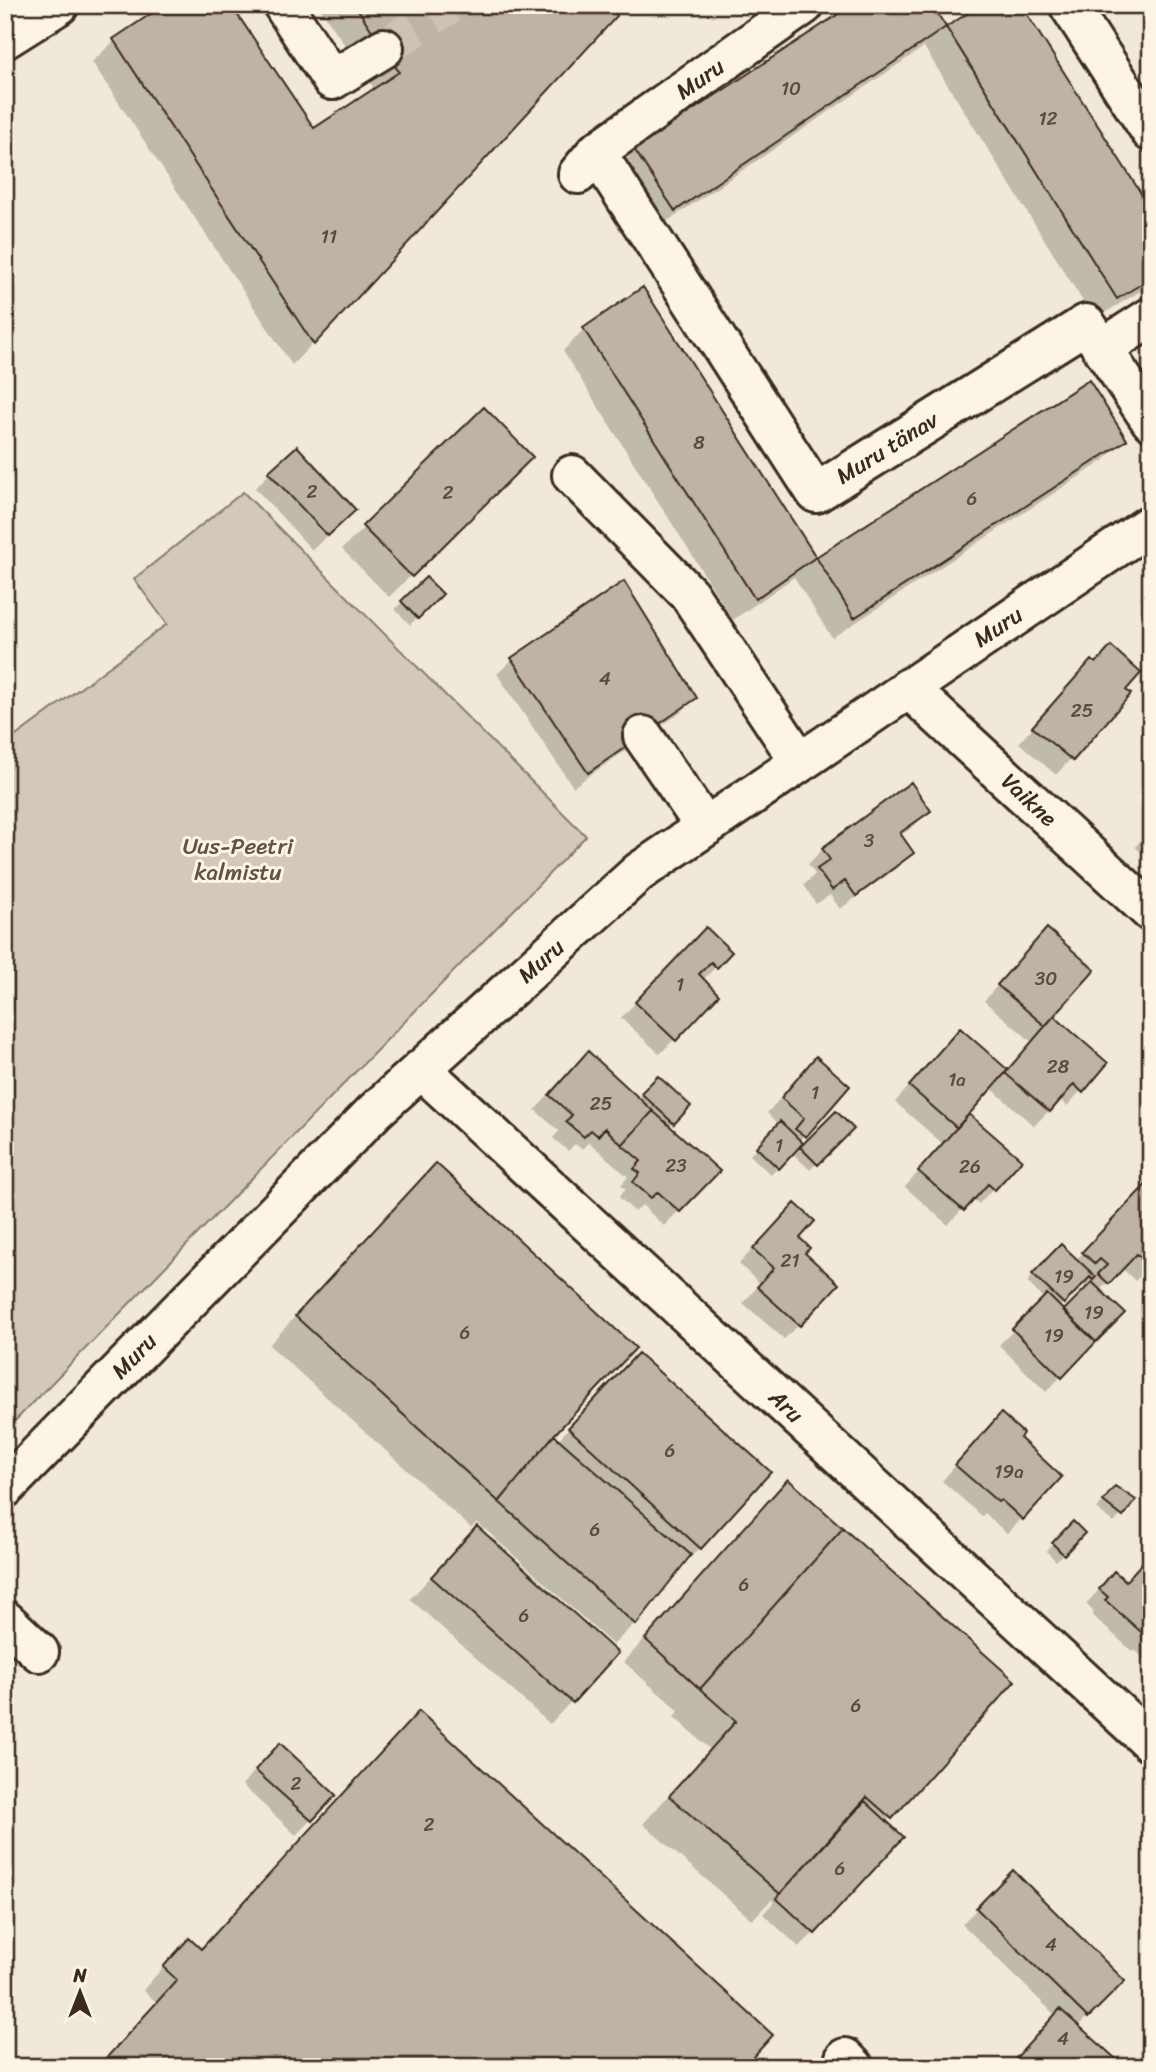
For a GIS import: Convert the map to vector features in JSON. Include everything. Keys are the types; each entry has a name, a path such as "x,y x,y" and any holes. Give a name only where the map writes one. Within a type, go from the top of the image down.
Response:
{"street":[{"path":"5,39 59,5"},
{"path":"283,5 332,80 384,48"},
{"name":"Muru","path":"587,163 804,5"},
{"path":"1069,5 1151,132"},
{"name":"Muru tänav","path":"587,163 816,493 1086,324 1151,421"},
{"path":"1103,348 1151,317"},
{"path":"572,475 689,594 800,762"},
{"name":"Muru","path":"5,1488 375,1111 639,872 1151,524"},
{"name":"Vaikne","path":"908,688 1151,912"},
{"path":"643,736 705,827"},
{"name":"Aru","path":"421,1069 1151,1743"},
{"path":"5,1620 39,1652"}],"green space":[{"name":"Uus-Peetri kalmistu","path":"243,492 586,836 5,1431 5,744 167,624 134,579"}],"building":[{"path":"164,5 231,5 314,128 399,72 355,5 610,5 617,16 314,345 113,39"},
{"path":"852,5 932,5 946,27 675,211 634,149"},
{"path":"981,5 1021,5 1151,209 1151,278 1117,299 946,27"},
{"path":"643,287 816,557 755,599 583,328"},
{"path":"1089,380 1127,440 854,618 816,557"},
{"path":"484,407 533,457 412,577 362,526"},
{"path":"297,446 356,510 328,536 268,472"},
{"path":"426,577 443,594 418,619 401,601"},
{"path":"624,581 697,698 588,773 511,658"},
{"path":"1111,646 1141,673 1126,690 1131,694 1073,761 1032,727 1091,660 1096,663"},
{"path":"911,782 931,811 900,833 914,853 856,896 845,881 832,890 817,869 830,860 822,848"},
{"path":"706,927 732,952 717,968 711,962 699,974 719,995 676,1041 635,1002"},
{"path":"1047,928 1095,970 1045,1026 997,985"},
{"path":"1054,1016 1108,1063 1083,1093 1074,1084 1050,1112 1005,1073"},
{"path":"960,1028 1008,1070 957,1128 909,1086"},
{"path":"588,1051 653,1111 622,1145 605,1128 598,1136 591,1130 584,1137 566,1122 572,1115 549,1095"},
{"path":"816,1056 850,1086 806,1137 795,1129 804,1118 781,1098"},
{"path":"658,1076 691,1106 674,1124 641,1093"},
{"path":"653,1111 720,1171 680,1212 658,1192 651,1198 633,1182 640,1173 634,1169 641,1161 622,1145"},
{"path":"836,1111 854,1129 818,1165 800,1147"},
{"path":"969,1114 1022,1160 995,1190 988,1184 964,1211 918,1171"},
{"path":"780,1121 803,1143 779,1169 756,1147"},
{"path":"436,1163 636,1348 554,1435 499,1502 295,1316"},
{"path":"1151,1179 1151,1267 1137,1254 1109,1284 1098,1274 1107,1265 1100,1259 1095,1264 1082,1252"},
{"path":"795,1203 815,1221 800,1238 810,1248 805,1253 839,1284 800,1326 757,1287 774,1268 753,1249"},
{"path":"1061,1244 1096,1277 1093,1280 1090,1277 1064,1304 1032,1274"},
{"path":"1092,1282 1125,1313 1096,1342 1063,1311"},
{"path":"1047,1294 1096,1342 1062,1378 1012,1329"},
{"path":"638,1353 771,1472 701,1549 568,1428"},
{"path":"1001,1413 1023,1433 1020,1438 1062,1477 1023,1520 955,1465"},
{"path":"554,1435 691,1555 636,1625 499,1502"},
{"path":"788,1479 843,1528 700,1689 645,1639"},
{"path":"1115,1486 1136,1500 1123,1517 1103,1501"},
{"path":"1073,1521 1085,1533 1064,1555 1052,1543"},
{"path":"477,1526 618,1653 573,1703 431,1577"},
{"path":"843,1528 1015,1681 892,1819 867,1797 780,1894 669,1796 736,1721 700,1689"},
{"path":"1142,1563 1151,1571 1149,1639 1105,1600 1108,1597 1099,1589 1114,1571 1126,1581"},
{"path":"419,1711 773,2035 744,2067 99,2066 177,1980 163,1967 189,1938 201,1949"},
{"path":"280,1743 336,1795 312,1821 255,1770"},
{"path":"865,1801 904,1837 815,1934 776,1898"},
{"path":"1013,1870 1125,1981 1088,2018 976,1908"},
{"path":"1060,2009 1125,2067 1008,2067"}],"tunnel":[{"path":"384,48 449,5"}]}
